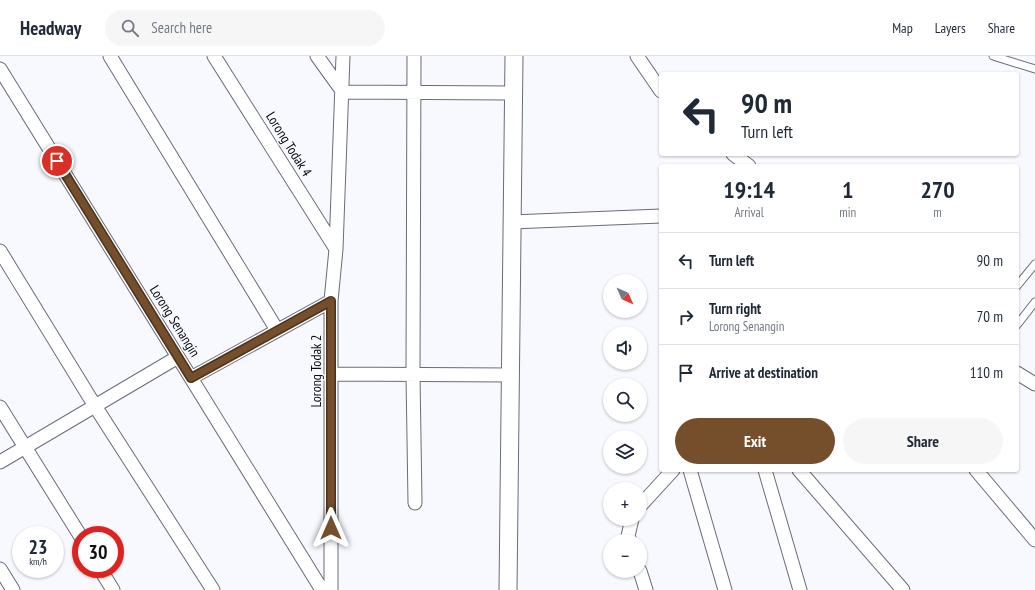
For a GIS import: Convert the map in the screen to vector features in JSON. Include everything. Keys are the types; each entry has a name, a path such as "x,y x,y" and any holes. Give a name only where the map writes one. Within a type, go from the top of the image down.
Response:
{"street":[{"path":"110,56 277,330"},
{"name":"Lorong Todak 4","path":"214,56 336,249"},
{"path":"317,56 343,92 513,93"},
{"name":"Lorong Todak 2","path":"331,590 331,301 336,249 343,92 343,56"},
{"path":"414,56 413,374 415,503"},
{"path":"508,590 514,56"},
{"path":"637,56 659,88"},
{"name":"Lorong Senangin","path":"0,69 322,590"},
{"path":"736,156 746,164"},
{"path":"511,222 659,216"},
{"path":"0,251 95,406 213,590"},
{"path":"191,378 331,301"},
{"path":"0,462 178,357"},
{"path":"332,374 510,375"},
{"path":"1019,374 1035,384"},
{"path":"0,406 74,526"},
{"path":"647,498 671,472"},
{"path":"691,472 725,590"},
{"path":"766,472 800,590"},
{"path":"801,472 903,590"},
{"path":"978,472 1035,540"},
{"path":"0,569 13,590"},
{"path":"106,578 113,590"},
{"path":"642,578 646,590"}],"lane":[{"path":"993,56 1035,69"},
{"path":"1019,284 1035,264"},
{"path":"1019,322 1035,302"}],"route":[{"path":"57,161 191,378 331,301 331,528"}]}
